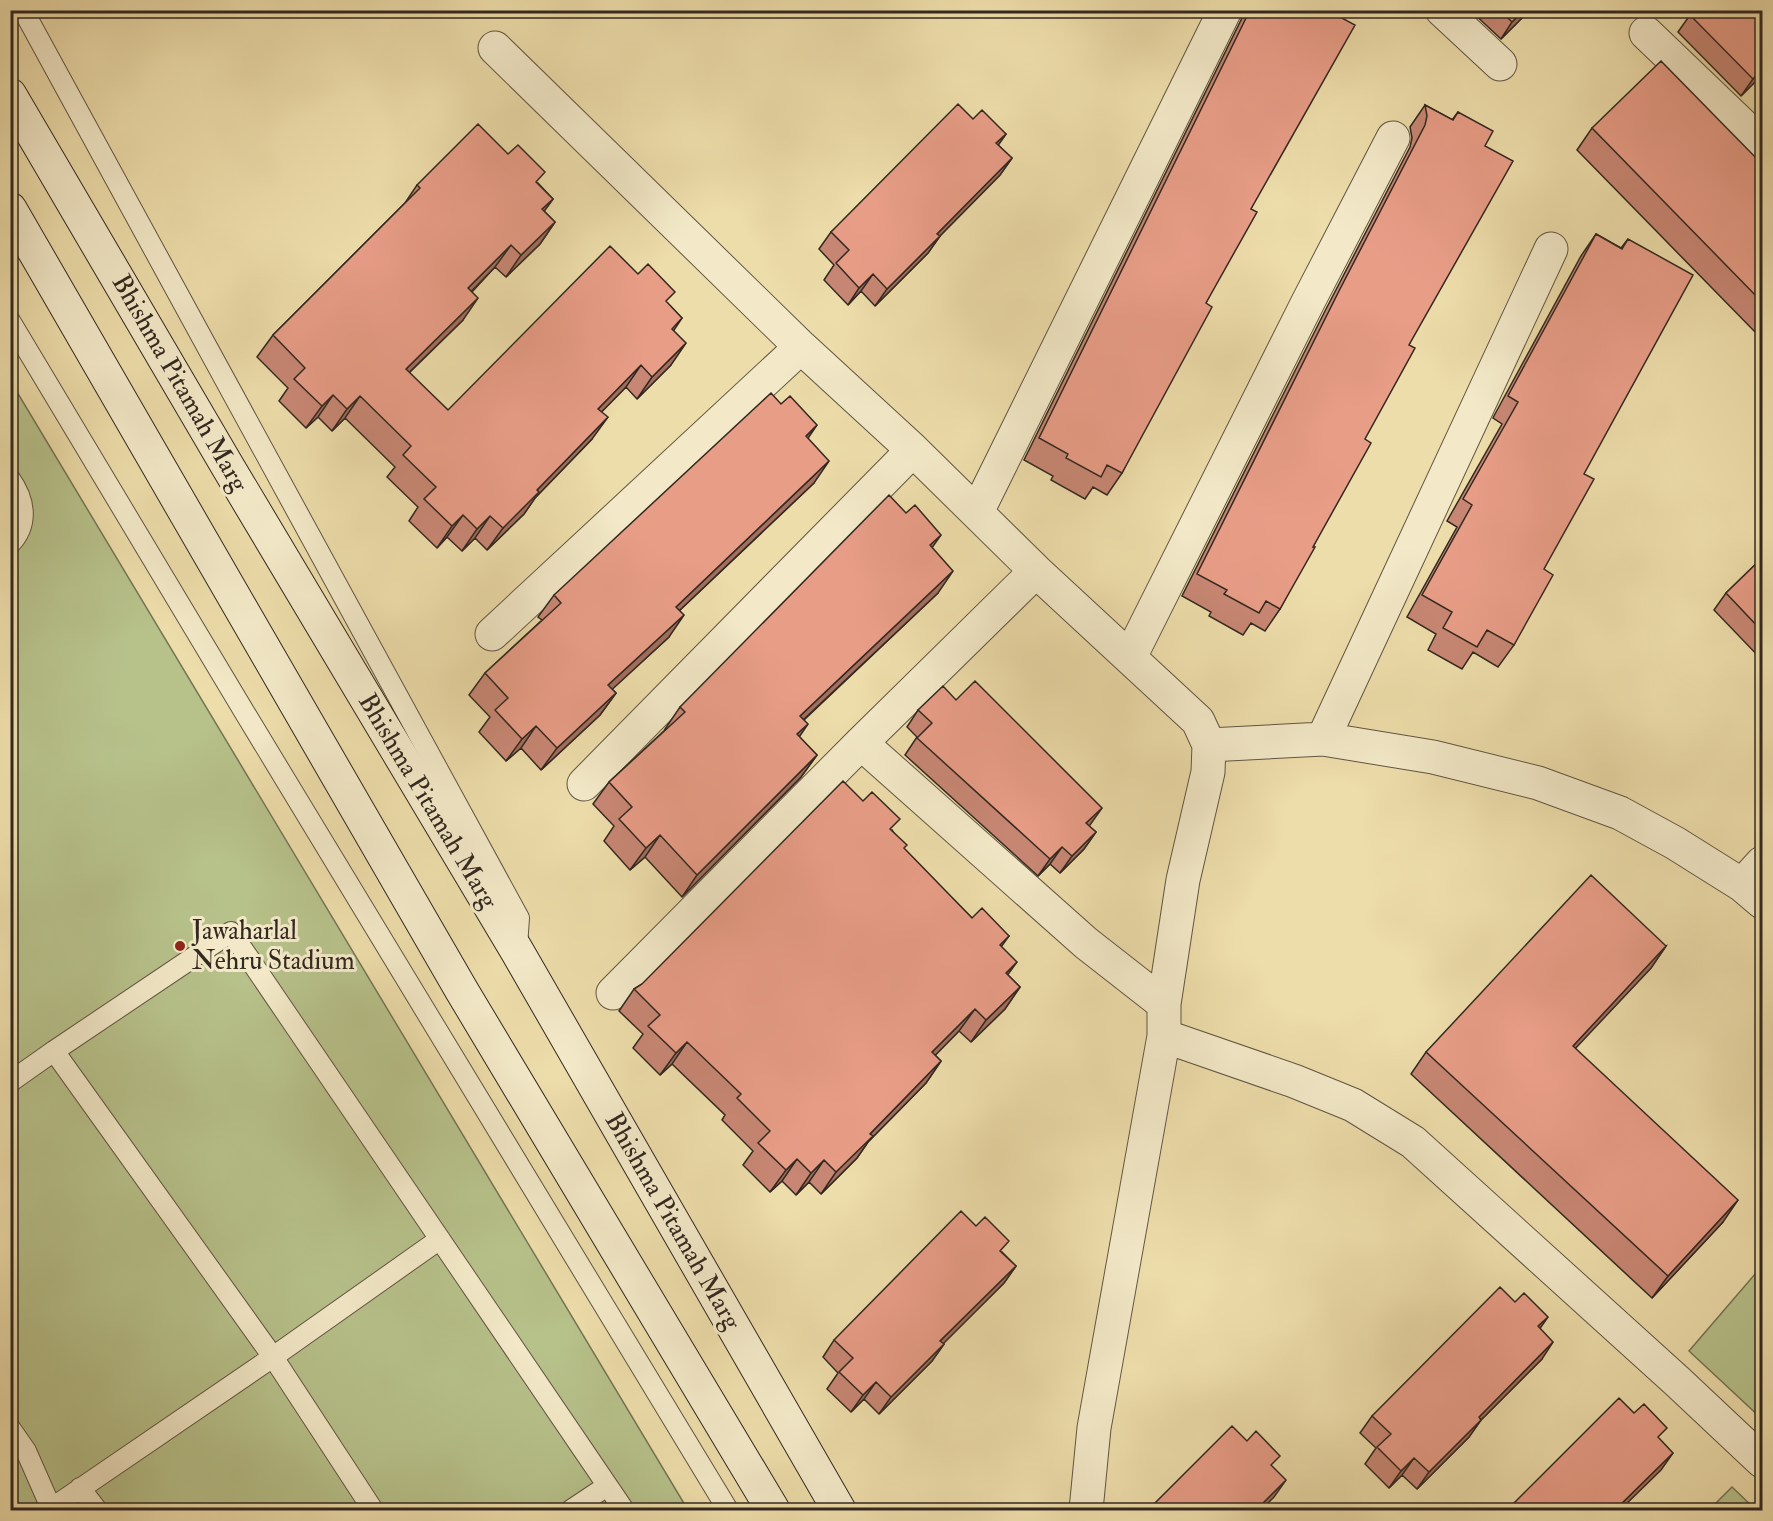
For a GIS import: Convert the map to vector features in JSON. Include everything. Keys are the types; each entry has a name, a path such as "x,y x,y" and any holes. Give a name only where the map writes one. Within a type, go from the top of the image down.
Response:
{"street":[{"path":"977,512 1225,10"},
{"path":"1442,10 1500,64"},
{"path":"1646,33 1762,144"},
{"path":"495,48 801,347 913,450 1036,571 1198,721 1209,745 1208,772 1183,880 1164,1004 1164,1036 1094,1428 1086,1510"},
{"name":"Bhishma Pitamah Marg","path":"10,95 228,467 517,951 839,1510"},
{"path":"1130,657 1302,313 1393,138"},
{"path":"10,210 462,991 773,1510"},
{"path":"1323,739 1551,249"},
{"path":"492,634 801,347"},
{"path":"584,784 913,450"},
{"path":"613,993 861,742 1036,571"},
{"path":"1209,745 1323,739 1433,757 1538,783 1620,813 1756,883"},
{"path":"861,742 1086,943 1164,1004"},
{"path":"1164,1036 1294,1081 1353,1105 1413,1142 1762,1461"}],"lane":[{"path":"23,10 519,918 517,951"},
{"path":"10,321 254,729 728,1510"},
{"path":"10,479 25,509 18,536 10,544"},
{"path":"10,1082 231,932 624,1510"},
{"path":"54,1051 273,1357 373,1510"},
{"path":"10,1428 26,1451 52,1509 440,1239"},
{"path":"571,1510 607,1486"},
{"path":"80,1488 97,1510"}],"green space":[{"name":"Jawaharlal Nehru Stadium","path":"11,382 688,1510 11,1510"},
{"path":"1762,1266 1762,1419 1689,1351"},
{"path":"1732,1487 1756,1510 1709,1510"}],"building":[{"path":"1250,10 1327,10 1355,25 1251,209 1257,212 1206,303 1212,307 1122,473 1107,465 1101,477 1066,458 1068,454 1039,438"},
{"path":"1500,10 1524,10 1512,22"},
{"path":"1694,10 1762,10 1762,69 1753,79 1690,15"},
{"path":"1661,61 1762,164 1762,302 1592,128"},
{"path":"958,104 973,119 982,110 1006,134 996,143 1012,158 887,289 873,274 859,288 836,263 849,250 831,232"},
{"path":"1425,105 1453,120 1458,112 1493,131 1485,146 1513,161 1409,345 1415,348 1365,439 1371,443 1313,547 1315,547 1280,609 1266,601 1259,613 1224,594 1227,590 1197,574 1425,125 1427,116"},
{"path":"478,124 508,154 518,145 545,172 536,182 553,199 542,209 555,222 521,255 511,245 468,288 478,298 406,369 448,410 610,246 638,274 648,264 675,292 666,301 682,318 672,329 686,343 652,377 641,365 598,409 608,417 503,528 490,516 477,529 463,515 452,526 424,499 436,487 403,455 411,446 360,396 347,409 333,395 322,406 294,379 305,368 273,335 420,188 417,185"},
{"path":"1596,234 1622,249 1628,239 1693,275 1584,474 1594,479 1544,569 1553,575 1514,645 1487,630 1477,647 1443,628 1452,612 1422,595 1472,505 1463,499 1518,402 1508,396"},
{"path":"771,393 781,404 790,396 817,425 806,436 829,461 676,607 684,615 608,685 616,693 557,748 536,726 522,739 495,710 508,698 485,673 561,603 554,595"},
{"path":"889,495 906,513 915,505 941,535 930,545 953,571 800,716 808,724 797,734 817,755 697,875 660,835 646,848 619,819 632,807 609,782 685,712 680,707"},
{"path":"1762,558 1762,631 1726,593"},
{"path":"975,681 1102,808 1086,823 1096,832 1072,856 1062,847 1050,859 917,738 932,723 918,710 943,686 956,700"},
{"path":"843,781 863,801 872,792 900,819 890,829 907,845 904,848 972,918 982,908 1009,936 1000,945 1017,962 1006,973 1020,987 986,1020 975,1009 932,1052 941,1061 870,1134 873,1136 836,1172 824,1160 811,1173 797,1159 786,1170 758,1143 770,1131 737,1098 741,1094 687,1042 676,1053 648,1026 660,1015 634,989 642,984"},
{"path":"1591,875 1666,946 1573,1046 1738,1200 1668,1276 1426,1052"},
{"path":"961,1211 976,1226 985,1217 1009,1241 1000,1251 1016,1266 940,1341 944,1344 891,1397 876,1382 863,1395 839,1372 853,1358 834,1340"},
{"path":"1500,1287 1515,1302 1524,1293 1548,1317 1538,1326 1553,1342 1429,1472 1414,1458 1401,1471 1377,1447 1391,1434 1372,1416"},
{"path":"1619,1398 1634,1413 1644,1404 1667,1428 1658,1437 1673,1453 1615,1510 1507,1510"},
{"path":"1232,1426 1247,1441 1256,1431 1280,1456 1271,1465 1286,1480 1256,1510 1148,1510"}],"place":[{"name":"Jawaharlal Nehru Stadium","path":"180,946"}]}
